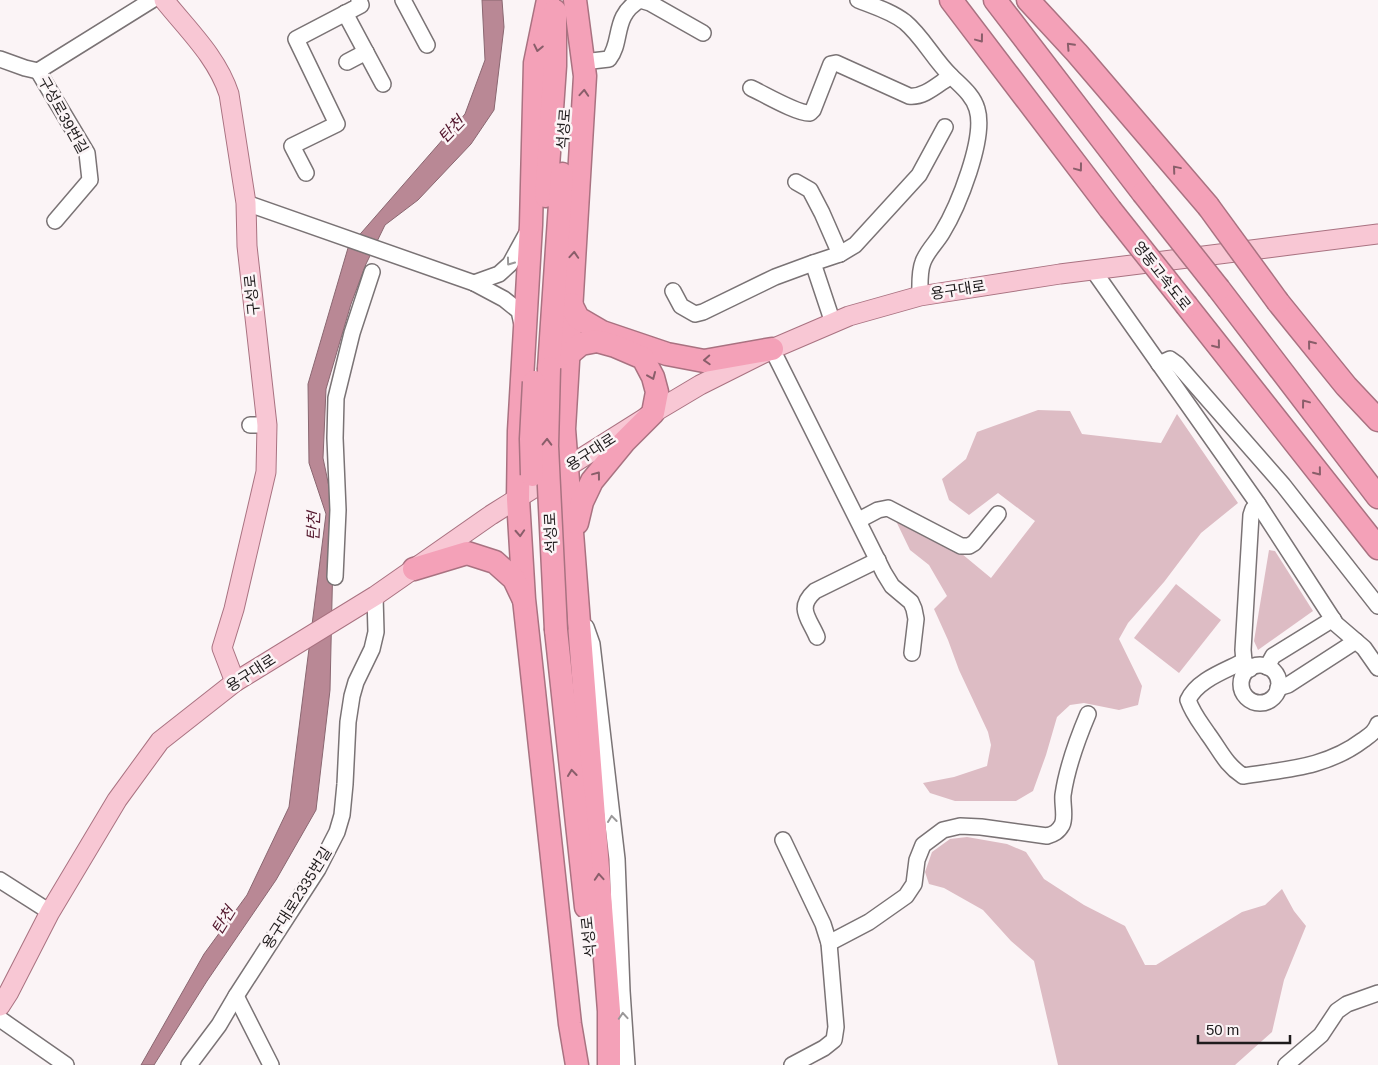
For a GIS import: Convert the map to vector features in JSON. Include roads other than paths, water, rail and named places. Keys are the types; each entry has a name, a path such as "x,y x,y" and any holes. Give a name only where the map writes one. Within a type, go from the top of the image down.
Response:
{"highway":[{"path":"548,0 535,63 531,225 525,334 535,374 529,402 534,406 542,407 556,401 567,388"},
{"name":"석성로","path":"555,0 555,66 535,374 546,446 549,630 583,1065"},
{"name":"석성로","path":"535,374 568,79 569,0"},
{"path":"575,0 585,76 564,429 609,1011 610,1065"},
{"name":"영동고속도로","path":"951,0 1110,209 1378,548"},
{"path":"995,0 1378,497"},
{"path":"1028,0 1077,53 1208,206 1278,302 1346,386 1378,420"},
{"path":"571,304 578,318 602,332 667,354 704,361 772,349"},
{"path":"569,354 581,344 597,341 615,346 643,358 653,377 657,392 653,413 624,442 592,482 582,502 576,526 574,554"},
{"path":"535,374 519,431 518,499 524,599 570,1024 577,1065"},
{"path":"1359,524 1378,554"},
{"path":"414,569 467,553 495,562 514,579 524,599"},
{"path":"524,599 534,582 544,582 563,589 578,606"},
{"name":"석성로","path":"549,630 603,1065"}],"main road":[{"name":"구성로","path":"164,0 215,62 224,77 229,94 246,203 247,246 259,425 266,472 234,609 222,648 235,682"},
{"name":"용구대로","path":"3,995 117,800 160,741 235,682 375,596 491,515 700,385 772,349 849,316 920,296 1093,270 1378,234"}],"street":[{"name":"구성로39번길","path":"55,221 90,180 88,153 38,71 152,0"},
{"path":"306,173 292,146 337,124 296,39 362,5 359,0"},
{"path":"403,0 427,45"},
{"path":"583,62 609,59 626,12 633,4 640,0 650,2 702,33"},
{"path":"858,0 904,21 940,65 970,95 977,108 980,122 977,141 961,192 942,232 922,262 920,296"},
{"path":"345,14 383,84"},
{"path":"347,62 366,52"},
{"path":"0,59 38,71"},
{"path":"751,88 806,113 810,113 813,110 830,64 833,63 909,96 916,97 928,92 951,76"},
{"path":"672,291 682,306 695,314 774,278 840,254 855,245 919,175 946,127"},
{"path":"796,182 810,190 840,254"},
{"path":"246,203 474,284 504,298 518,311 525,334"},
{"path":"474,284 499,274 510,264 531,225"},
{"path":"813,263 833,323"},
{"path":"1093,270 1258,504 1336,624 1364,648 1378,668"},
{"path":"335,577 338,510 335,438 336,398 352,333 372,272"},
{"path":"772,349 892,586 911,602 916,620 912,653"},
{"path":"1159,364 1170,359 1177,364 1283,485 1378,606"},
{"path":"1258,504 1253,509 1251,522 1243,650 1247,665 1241,685 1242,691 1255,703 1267,702 1272,699 1278,688 1277,676 1267,667 1247,665 1208,680 1192,691 1188,700 1193,714 1225,760 1243,776 1317,764 1352,749 1375,731 1378,724"},
{"path":"859,520 878,510 888,508 960,546 969,546 974,543 998,514"},
{"path":"818,637 804,608 805,602 815,591 878,560"},
{"name":"용구대로2335번길","path":"189,1065 219,1025 318,869 337,832 344,800 348,722 352,696 356,682 372,650 376,632 375,596"},
{"path":"578,606 592,644 617,859 627,1065"},
{"path":"1267,667 1273,656 1333,619"},
{"path":"1278,688 1288,685 1356,641"},
{"path":"829,943 869,922 906,896 914,884 917,860 924,845 943,830 960,826 1047,836 1057,832 1063,824 1063,796 1068,771 1088,714"},
{"path":"784,840 823,924 829,943 836,1027 834,1040 824,1048 792,1065"},
{"path":"0,880 50,912"},
{"path":"1286,1065 1321,1035 1337,1011 1346,1004 1378,994"},
{"path":"236,996 271,1065"},
{"path":"609,1011 614,1065"},
{"path":"0,1019 66,1065"},
{"path":"570,1024 572,1065"}],"water label":[{"name":"탄천","path":"451,129"},
{"name":"탄천","path":"313,526"},
{"name":"탄천","path":"223,920"}]}
